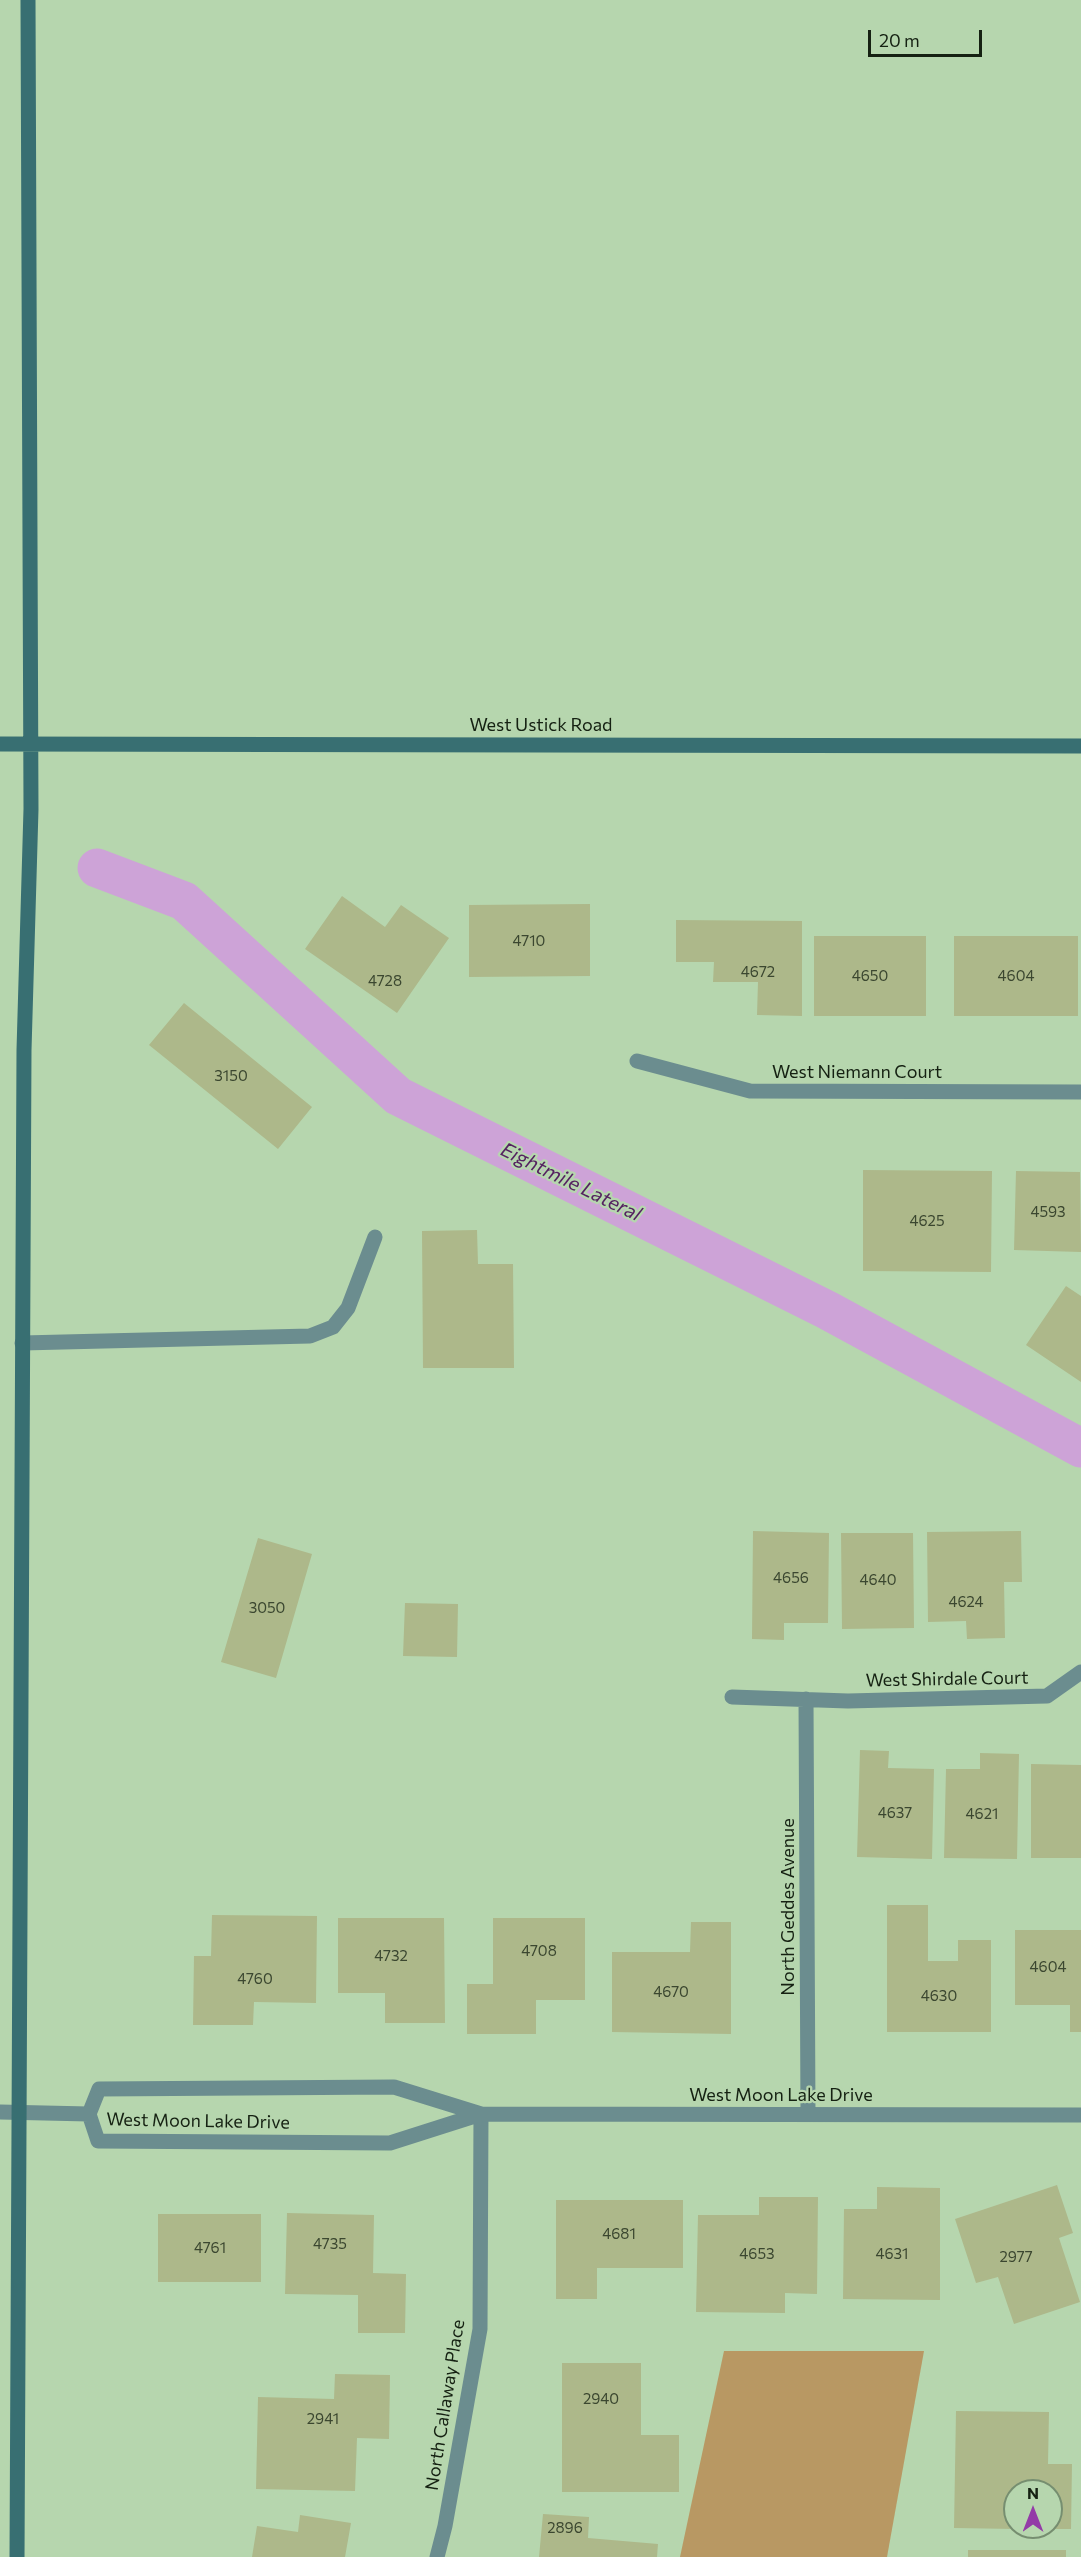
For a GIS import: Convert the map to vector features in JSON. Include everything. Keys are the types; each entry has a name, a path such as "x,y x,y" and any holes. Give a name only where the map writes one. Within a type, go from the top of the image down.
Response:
{"main road":[{"path":"17,2557 24,1050 31,809 28,0"},
{"name":"West Ustick Road","path":"0,744 1081,746"}],"street":[{"name":"West Niemann Court","path":"637,1061 750,1091 1081,1092"},
{"path":"22,1343 310,1336 333,1327 348,1308 375,1237"},
{"name":"West Shirdale Court","path":"732,1697 848,1701 1047,1696 1081,1672"},
{"name":"North Geddes Avenue","path":"806,1699 808,2114"},
{"name":"West Moon Lake Drive","path":"481,2114 390,2143 98,2141 89,2114 99,2089 394,2087 481,2114 1081,2115"},
{"path":"0,2112 89,2114"},
{"name":"North Callaway Place","path":"437,2557 445,2526 480,2329 481,2114"}],"shaded area":[{"path":"724,2351 924,2351 887,2557 680,2557"}],"building":[{"path":"342,896 385,927 401,905 449,938 397,1013 305,949"},
{"path":"590,904 590,976 469,977 469,905"},
{"path":"676,920 802,921 802,1016 757,1015 758,982 713,982 714,962 676,962"},
{"path":"814,936 926,936 926,1016 814,1016"},
{"path":"954,936 1078,936 1078,1016 954,1016"},
{"path":"184,1003 312,1107 278,1149 149,1045"},
{"path":"863,1170 992,1171 991,1272 863,1271"},
{"path":"1016,1171 1080,1172 1081,1252 1014,1250"},
{"path":"477,1230 478,1264 513,1264 514,1368 423,1368 422,1231"},
{"path":"1066,1286 1081,1296 1081,1382 1026,1345"},
{"path":"753,1531 829,1533 828,1623 784,1623 784,1640 752,1639"},
{"path":"1021,1531 1022,1582 1004,1582 1005,1638 967,1639 966,1621 928,1622 927,1532"},
{"path":"841,1533 913,1533 914,1628 842,1629"},
{"path":"258,1538 312,1554 276,1678 221,1662"},
{"path":"405,1603 458,1604 457,1657 403,1656"},
{"path":"860,1750 889,1751 888,1768 934,1769 932,1859 857,1857"},
{"path":"980,1753 1019,1754 1017,1859 944,1858 946,1769 980,1769"},
{"path":"1031,1764 1081,1765 1081,1858 1031,1858"},
{"path":"887,1905 928,1905 928,1961 958,1961 958,1940 991,1940 991,2032 887,2032"},
{"path":"212,1915 317,1916 316,2003 254,2002 253,2025 193,2025 194,1956 211,1956"},
{"path":"338,1918 444,1918 445,2023 385,2023 385,1993 338,1993"},
{"path":"493,1918 585,1918 585,2000 536,2000 536,2034 467,2034 467,1984 493,1984"},
{"path":"691,1922 731,1922 731,2034 612,2032 612,1952 690,1952"},
{"path":"1015,1930 1081,1930 1081,2032 1070,2032 1070,2005 1015,2005"},
{"path":"1057,2185 1073,2233 1059,2238 1080,2302 1014,2324 998,2277 976,2283 955,2219"},
{"path":"877,2187 940,2188 940,2300 843,2299 844,2209 877,2209"},
{"path":"759,2197 818,2197 817,2294 785,2293 785,2313 696,2312 698,2215 759,2215"},
{"path":"556,2200 683,2200 683,2268 597,2268 597,2299 556,2299"},
{"path":"287,2213 374,2215 373,2273 406,2274 405,2333 358,2333 358,2295 285,2294"},
{"path":"158,2214 261,2214 261,2282 158,2282"},
{"path":"562,2363 641,2363 641,2435 679,2435 679,2492 562,2492"},
{"path":"335,2374 390,2375 389,2439 357,2438 355,2491 256,2489 258,2397 334,2399"},
{"path":"956,2411 1049,2412 1048,2464 1072,2464 1071,2529 1063,2529 1063,2479 1003,2479 1003,2529 954,2528"},
{"path":"543,2514 589,2517 588,2538 658,2544 657,2557 539,2557"},
{"path":"300,2515 351,2523 345,2557 252,2557 257,2526 298,2532"},
{"path":"968,2550 1066,2550 1066,2557 968,2557"}],"waterway":[{"name":"Eightmile Lateral","path":"97,868 184,901 398,1096 827,1310 1081,1448"}]}
